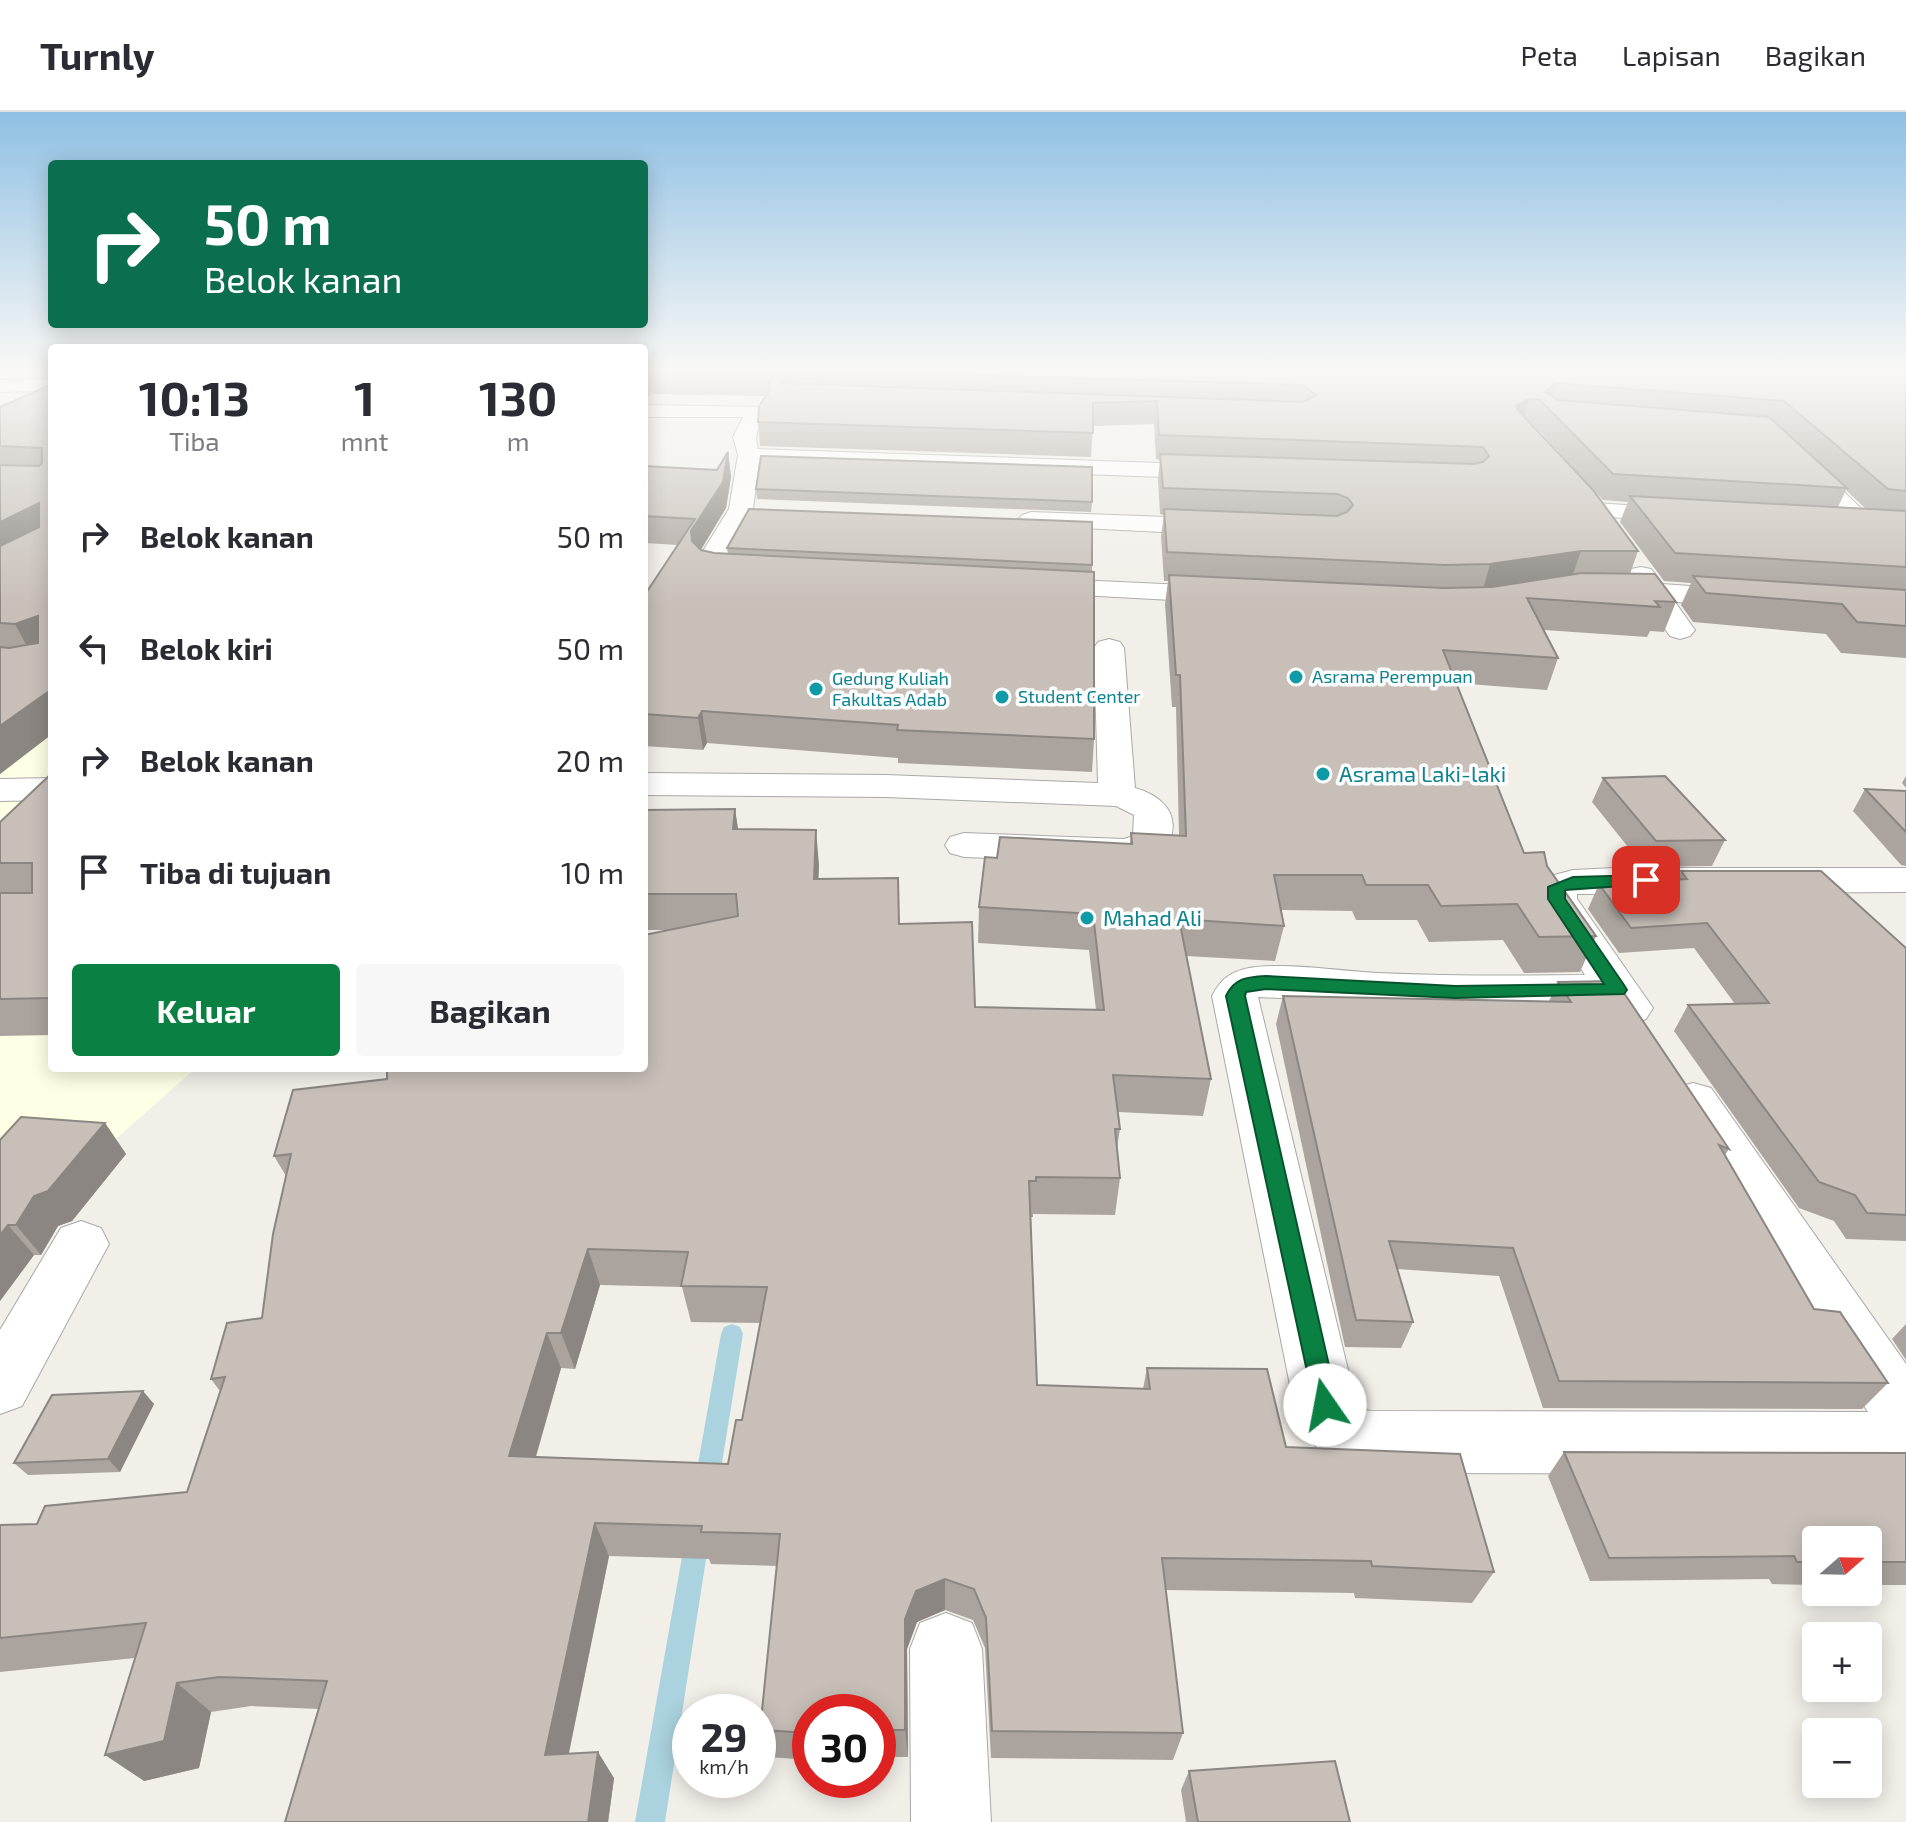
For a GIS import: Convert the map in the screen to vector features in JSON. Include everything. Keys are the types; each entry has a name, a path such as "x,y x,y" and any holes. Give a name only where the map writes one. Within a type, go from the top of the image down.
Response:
{"street":[{"path":"747,447 749,455 741,509 711,559 711,568 780,574"},
{"path":"1784,447 1866,527"},
{"path":"749,455 1238,473"},
{"path":"1612,533 1588,502 1707,517"},
{"path":"741,509 772,510"},
{"path":"1010,519 1247,527"},
{"path":"1834,525 1893,528"},
{"path":"1628,557 1680,630"},
{"path":"1010,585 1257,596"},
{"path":"1580,591 1775,600"},
{"path":"1109,648 1117,795"},
{"path":"648,784 886,786 1117,795 1137,799 1151,811 1156,827 1150,843 1127,851 964,845"},
{"path":"1906,880 1573,882 1557,887 1556,899 1906,1416"},
{"path":"1617,990 1455,992 1266,982 1250,983 1239,988 1235,996 1325,1405 1333,1424 1345,1436 1371,1442 1906,1443"},
{"path":"0,1386 81,1244"},
{"path":"946,1649 951,1822"}],"shaded area":[{"path":"0,469 48,473 48,1072 191,1072 110,1144 0,1155"}],"building":[{"path":"17,447 48,447 48,692 0,726 0,647 38,643 38,616 15,624 0,623 0,546 39,527 39,503 0,522 0,465 39,466 42,463 42,448"},
{"path":"1478,447 1552,447 1593,490 1638,551 1581,551 1490,564 1444,565 1167,552 1164,509 1337,516 1353,505 1348,498 1337,494 1163,488 1160,454 1474,464 1483,462 1489,456 1483,447"},
{"path":"1586,447 1802,447 1847,488 1613,474"},
{"path":"1838,447 1906,447 1906,491 1888,489"},
{"path":"728,452 723,482 691,531 692,541 701,550 1094,572 1094,739 897,730 898,725 702,711 698,718 648,714 648,590 695,519 648,516 648,466 717,470"},
{"path":"761,456 1092,467 1092,502 756,489"},
{"path":"1630,496 1906,511 1906,567 1675,553"},
{"path":"749,509 1092,522 1092,565 727,548"},
{"path":"1582,573 1655,574 1676,602 1655,601 1660,607 1527,598 1558,658 1443,650 1524,853 1544,852 1547,866 1596,936 1539,937 1517,904 1441,906 1428,885 1366,885 1362,875 1274,875 1284,926 1179,919 1211,1079 1113,1075 1120,1129 1115,1129 1120,1178 1036,1177 1036,1181 1029,1181 1037,1385 1150,1389 1147,1368 1267,1369 1286,1447 1460,1454 1494,1572 1372,1566 1371,1561 1162,1558 1183,1733 992,1731 986,1618 974,1589 945,1579 916,1591 905,1619 905,1730 896,1730 896,1694 792,1694 792,1732 776,1731 776,1694 764,1694 780,1534 701,1532 702,1526 595,1523 545,1755 598,1752 588,1822 285,1822 327,1681 219,1677 177,1683 164,1741 105,1755 146,1623 0,1638 0,1525 37,1524 45,1506 187,1492 225,1377 211,1379 227,1323 262,1318 273,1234 291,1154 274,1156 293,1090 387,1079 387,1072 648,1072 648,934 738,916 736,894 648,894 648,810 735,809 733,829 816,830 814,879 898,878 899,924 972,922 975,1007 1104,1010 1093,914 979,907 985,857 997,858 1000,837 1132,844 1131,833 1186,836 1180,675 1176,675 1169,575 1444,588 1492,587","holes":["588,1249 688,1252 681,1286 767,1287 742,1420 736,1420 728,1464 509,1456 547,1333 561,1333"]},
{"path":"1693,576 1906,590 1906,626 1857,622 1842,604 1706,593"},
{"path":"1665,776 1725,840 1656,841 1603,778"},
{"path":"48,777 48,998 0,999 0,893 32,893 32,863 0,863 0,822"},
{"path":"1865,789 1906,791 1906,832"},
{"path":"1681,871 1821,871 1906,948 1906,1215 1867,1213 1855,1195 1819,1182 1688,1005 1769,1003 1707,923 1631,928 1599,884 1687,879"},
{"path":"1616,981 1729,1149 1719,1145 1814,1309 1840,1312 1888,1383 1559,1381 1513,1248 1389,1241 1413,1322 1356,1320 1283,996 1571,1002 1558,982"},
{"path":"21,1117 105,1123 48,1191 34,1196 16,1225 8,1225 0,1235 0,1140"},
{"path":"143,1391 108,1459 14,1463 52,1395"},
{"path":"1564,1452 1906,1453 1906,1562 1882,1562 1882,1526 1802,1526 1802,1562 1797,1562 1794,1556 1609,1558"},
{"path":"1335,1761 1350,1822 1198,1822 1189,1771"}],"waterway":[{"path":"707,1481 732,1334"},
{"path":"650,1822 697,1540"}],"place":[{"name":"Asrama Perempuan","path":"1296,677"},
{"name":"Gedung Kuliah Fakultas Adab","path":"816,689"},
{"name":"Student Center","path":"1002,697"},
{"name":"Asrama Laki-laki","path":"1323,774"},
{"name":"Mahad Ali","path":"1087,918"}],"route":[{"path":"1325,1405 1235,996 1239,988 1250,983 1266,982 1455,992 1617,990 1556,899 1557,887 1573,882 1646,880"}]}
